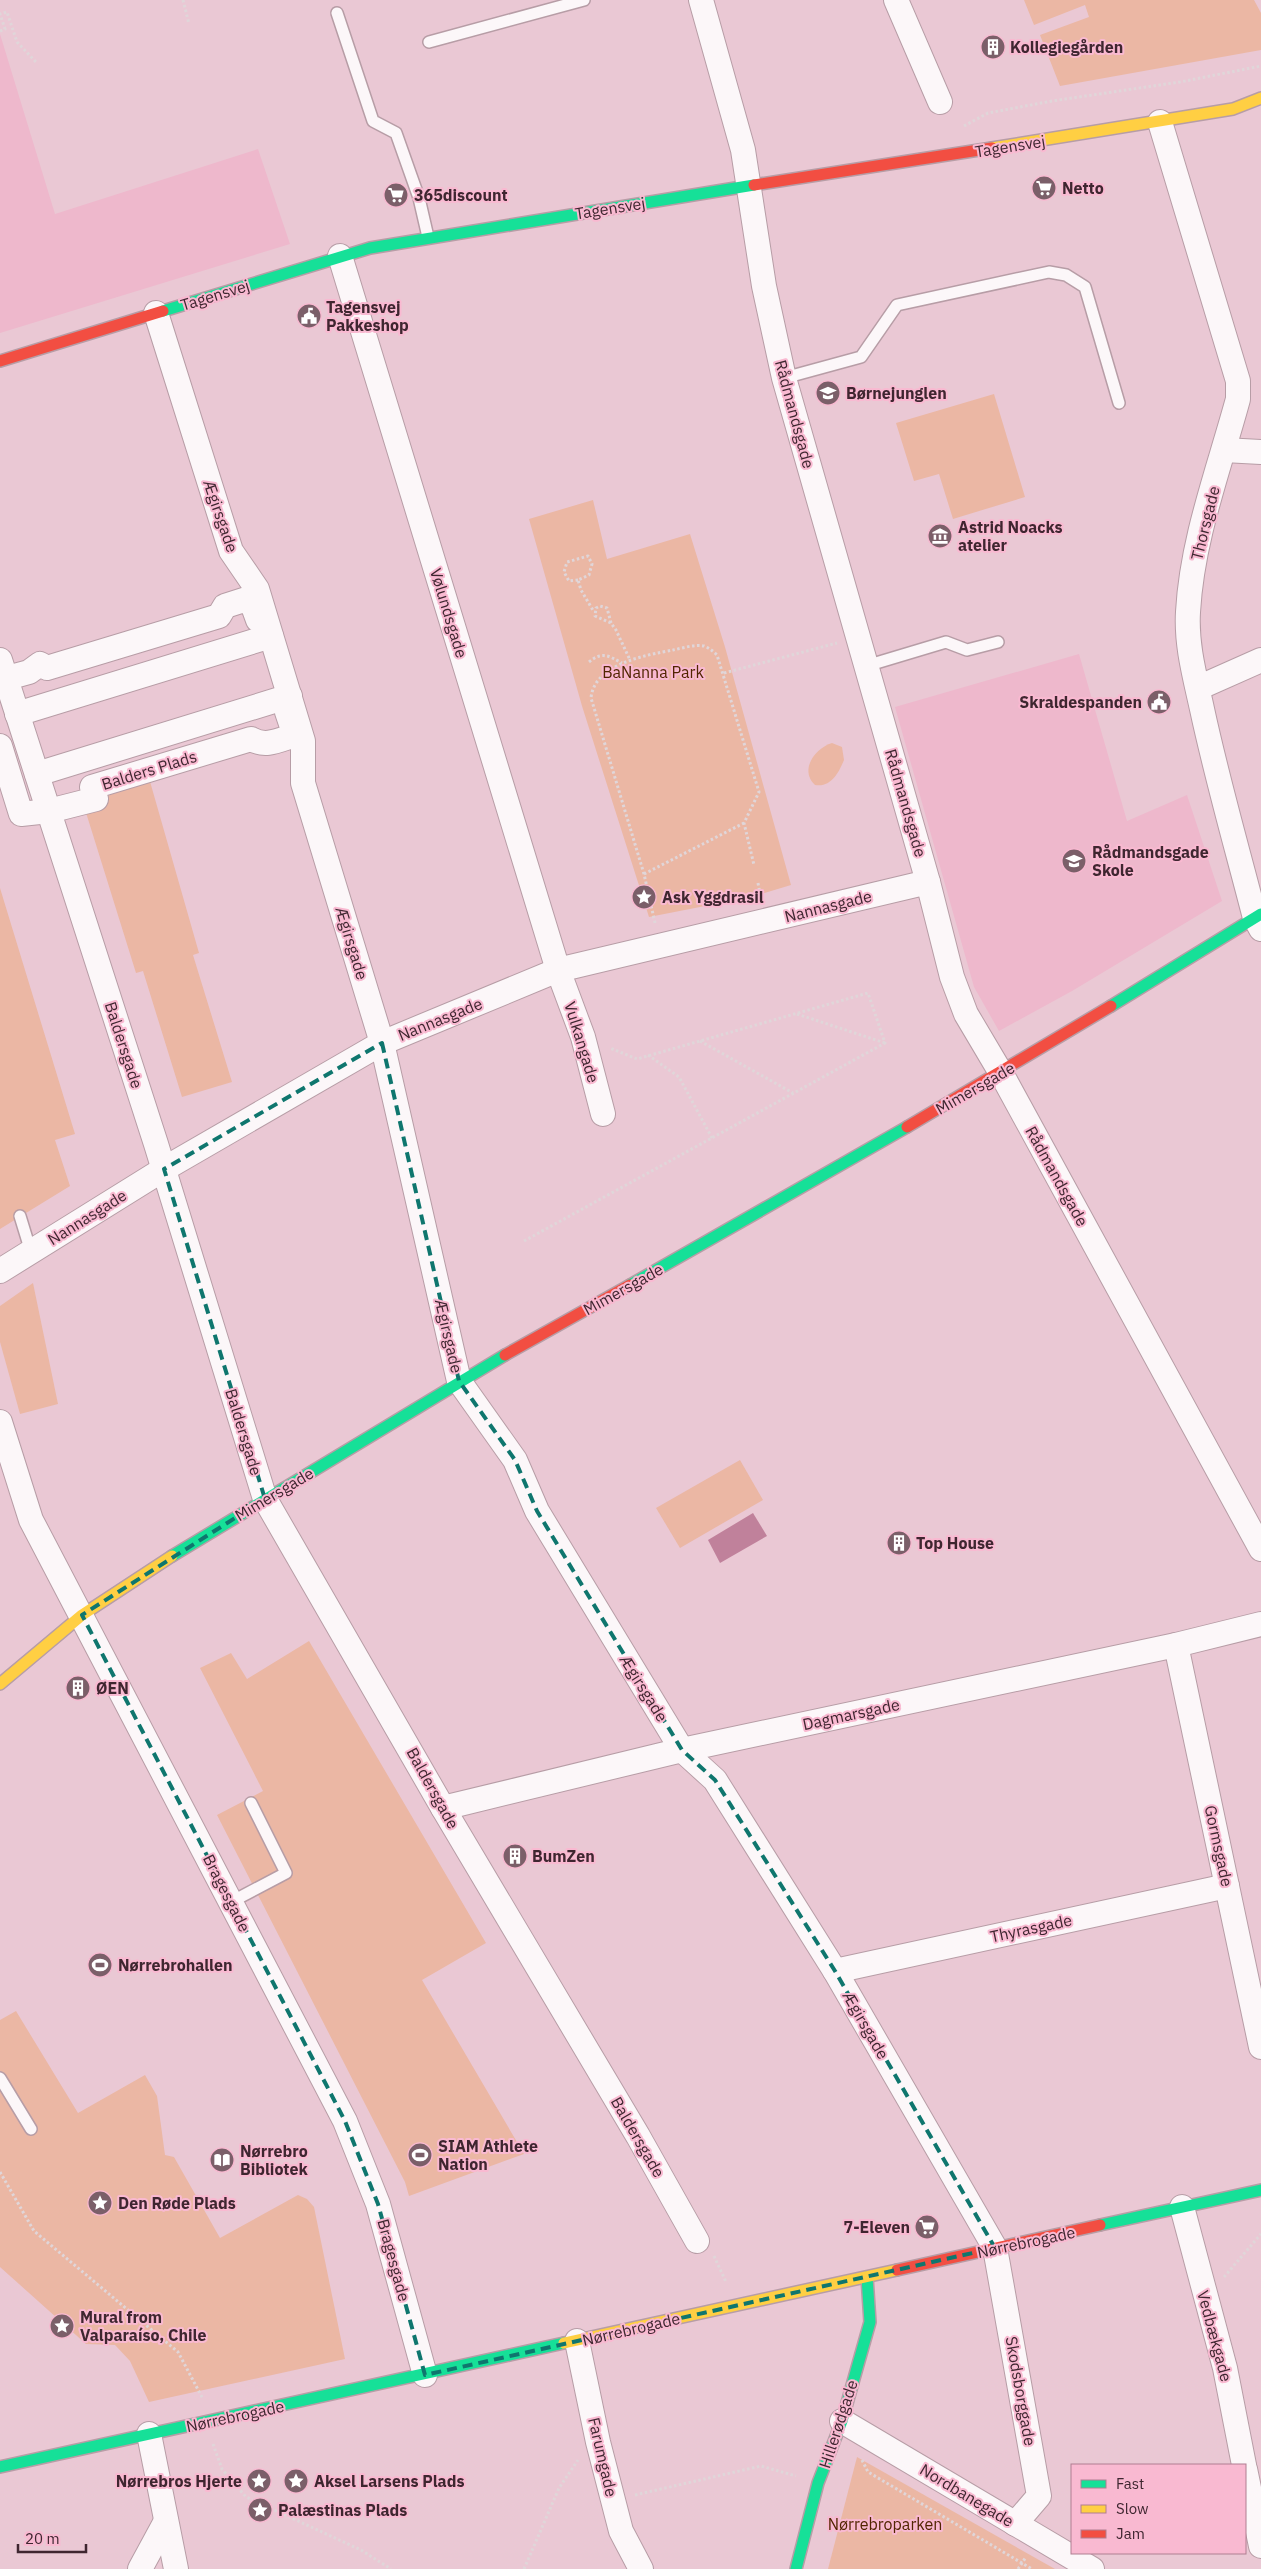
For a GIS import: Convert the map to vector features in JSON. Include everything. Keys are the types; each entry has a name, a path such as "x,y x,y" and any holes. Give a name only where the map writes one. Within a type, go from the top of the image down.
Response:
{"street":[{"name":"Rådmandsgade","path":"701,0 741,141 764,286 784,378 928,882 952,977 966,1014 1001,1072 1261,1548"},
{"path":"896,0 940,102"},
{"name":"Tagensvej","path":"0,362 340,256 428,237 1160,122 1233,109 1261,98"},
{"name":"Tagensvej","path":"1233,109 1261,110"},
{"name":"Thorsgade","path":"1160,122 1238,381 1238,399 1204,518 1194,566 1188,613 1190,656 1259,920"},
{"name":"Vølundsgade","path":"340,256 558,970"},
{"name":"Ægirsgade","path":"156,313 231,551 257,589 268,637"},
{"path":"1224,450 1261,452"},
{"name":"Balders Plads","path":"0,746 21,814 49,811 96,799 92,787 250,739 258,743 268,744 292,736 294,733 286,697 268,637 250,598 226,606 219,616 48,668 40,664 29,672 2,673"},
{"path":"17,714 268,637"},
{"path":"1198,688 1261,660"},
{"name":"Baldersgade","path":"2,673 37,774 164,1169 265,1499 443,1808 634,2128 697,2241"},
{"name":"Ægirsgade","path":"286,697 304,742 304,783 382,1043 459,1381 515,1460 537,1511 682,1750 714,1780 835,1971 995,2248"},
{"name":"Balders Plads","path":"37,774 286,697"},
{"name":"Nannasgade","path":"0,1271 164,1169 382,1043 558,970 928,882"},
{"name":"Mimersgade","path":"0,1684 82,1615 164,1561 459,1381 774,1204 1259,920"},
{"name":"Vulkangade","path":"558,970 583,1037 603,1114"},
{"name":"Bragesgade","path":"0,1422 31,1520 345,2121 378,2204 425,2375"},
{"name":"Dagmarsgade","path":"443,1808 682,1750 1176,1645 1261,1624"},
{"name":"Gormsgade","path":"1176,1645 1261,2047"},
{"name":"Thyrasgade","path":"835,1971 1227,1886"},
{"name":"Nørrebrogade","path":"0,2467 1261,2190"},
{"name":"Vedbækgade","path":"1182,2208 1205,2300 1225,2368 1243,2464"},
{"name":"Skodsborggade","path":"995,2248 1040,2496 1016,2524"},
{"name":"Hillerødgade","path":"796,2569 818,2483 842,2420 870,2322 871,2310 867,2277"},
{"name":"Farumgade","path":"577,2341 598,2442 621,2531 641,2569"},
{"name":"Nordbanegade","path":"842,2420 1092,2569"},
{"path":"150,2434 176,2569"},
{"name":"Vedbækgade","path":"1246,2476 1261,2546"},
{"path":"140,2569 166,2521"}],"lane":[{"path":"429,42 584,0"},
{"path":"337,13 373,121 396,132 419,198 428,237"},
{"path":"784,378 861,357 897,305 1049,272 1066,275 1085,287 1119,403"},
{"path":"866,666 946,642 967,650 998,642"},
{"path":"20,1216 31,1252"},
{"path":"232,1902 286,1873 251,1803"},
{"path":"0,2078 30,2129"}],"path":[{"path":"183,0 189,24"},
{"path":"0,31 5,30 0,14 8,12 17,42 36,62"},
{"path":"958,128 988,113 1180,82 1261,66"},
{"path":"588,556 592,564 589,575 578,580 569,581 564,572 567,562 588,556"},
{"path":"578,580 581,590 598,619 611,623"},
{"path":"594,612 596,608 604,606 609,611 611,623 630,660"},
{"path":"724,673 858,637"},
{"path":"644,874 744,823 759,792 724,673 717,655 704,646 694,646 630,660 600,678 594,685 591,698 644,874 660,946"},
{"path":"589,662 601,654 607,655 622,664"},
{"path":"744,823 754,865"},
{"path":"583,1037 637,1059 868,993 885,1043"},
{"path":"796,1013 885,1043"},
{"path":"699,1041 793,1093"},
{"path":"524,1241 885,1043"},
{"path":"648,1055 679,1077 712,1138"},
{"path":"0,2172 34,2231 178,2352 202,2392"},
{"path":"1205,2300 1261,2234"},
{"path":"697,2241 712,2250 736,2305"},
{"path":"216,2454 222,2469 232,2482 254,2502 361,2550 391,2569"},
{"path":"859,2455 868,2472 1032,2569"},
{"path":"524,2569 559,2488 574,2466"},
{"path":"613,2499 645,2494 761,2466 818,2483"},
{"path":"1018,2569 1023,2563"}],"highlighted area":[{"path":"382,1043 459,1381 515,1460 537,1511 682,1750 715,1780 835,1971 995,2248 425,2375 378,2204 345,2121 82,1615 265,1499 164,1169"}],"shaded area":[{"path":"0,34 55,214 258,149 290,244 0,333"},
{"name":"Rådmandsgade Skole","path":"1079,654 1127,821 1187,795 1222,901 1072,991 999,1031 974,987 895,707"},
{"path":"753,1513 767,1536 720,1563 708,1540"}],"green space":[{"path":"1024,0 1254,0 1261,13 1261,50 1060,86 1040,35 1089,17 1085,5 1034,25"},
{"path":"994,394 1025,497 953,519 939,474 914,481 896,423"},
{"name":"BaNanna Park","path":"593,500 607,559 690,534 725,647 791,885 751,897 649,917 582,706 529,519"},
{"path":"832,743 842,747 844,760 837,774 830,782 815,785 810,779 809,773 811,760 820,750"},
{"path":"147,771 199,953 193,955 232,1082 182,1097 143,971 136,973 83,803"},
{"path":"0,888 75,1134 55,1140 70,1186 0,1229"},
{"path":"33,1283 58,1404 20,1414 0,1342 0,1306"},
{"path":"740,1460 763,1500 680,1548 656,1508"},
{"path":"309,1641 486,1943 422,1980 524,2154 409,2196 405,2182 217,1815 263,1791 200,1668 231,1653 247,1679"},
{"name":"Den Røde Plads","path":"16,2011 78,2113 145,2075 157,2096 165,2155 174,2157 220,2238 298,2195 307,2199 314,2207 345,2359 149,2402 130,2361 115,2345 86,2344 0,2267 0,2020"},
{"name":"Nørrebroparken","path":"857,2457 1055,2569 828,2569"}],"traffic: fast":[{"path":"163,311 370,248 754,185"},
{"path":"1111,1006 1261,914"},
{"path":"630,1285 907,1127"},
{"path":"172,1556 505,1355"},
{"path":"1100,2225 1261,2190"},
{"path":"796,2569 818,2483 842,2421 870,2322 867,2277"},
{"path":"0,2467 564,2343"}],"traffic: slow":[{"path":"992,148 1233,109 1261,98"},
{"path":"0,1684 82,1615 172,1556"},
{"path":"564,2343 897,2270"}],"traffic: jam":[{"path":"754,185 992,148"},
{"path":"0,361 163,311"},
{"path":"907,1127 1111,1006"},
{"path":"505,1355 630,1285"},
{"path":"897,2270 1100,2225"}],"place":[{"name":"Kollegiegården","path":"993,47"},
{"name":"Netto","path":"1044,188"},
{"name":"365discount","path":"396,195"},
{"name":"Tagensvej Pakkeshop","path":"309,316"},
{"name":"Børnejunglen","path":"828,393"},
{"name":"Astrid Noacks atelier","path":"940,536"},
{"name":"Skraldespanden","path":"1159,702"},
{"name":"Rådmandsgade Skole","path":"1074,861"},
{"name":"Ask Yggdrasil","path":"644,897"},
{"name":"Top House","path":"899,1543"},
{"name":"ØEN","path":"78,1688"},
{"name":"BumZen","path":"515,1856"},
{"name":"Nørrebrohallen","path":"100,1965"},
{"name":"SIAM Athlete Nation","path":"420,2155"},
{"name":"Nørrebro Bibliotek","path":"222,2160"},
{"name":"Den Røde Plads","path":"100,2203"},
{"name":"7-Eleven","path":"927,2227"},
{"name":"Mural from Valparaíso, Chile","path":"62,2326"},
{"name":"Nørrebros Hjerte","path":"259,2481"},
{"name":"Aksel Larsens Plads","path":"296,2481"},
{"name":"Palæstinas Plads","path":"260,2510"}]}
